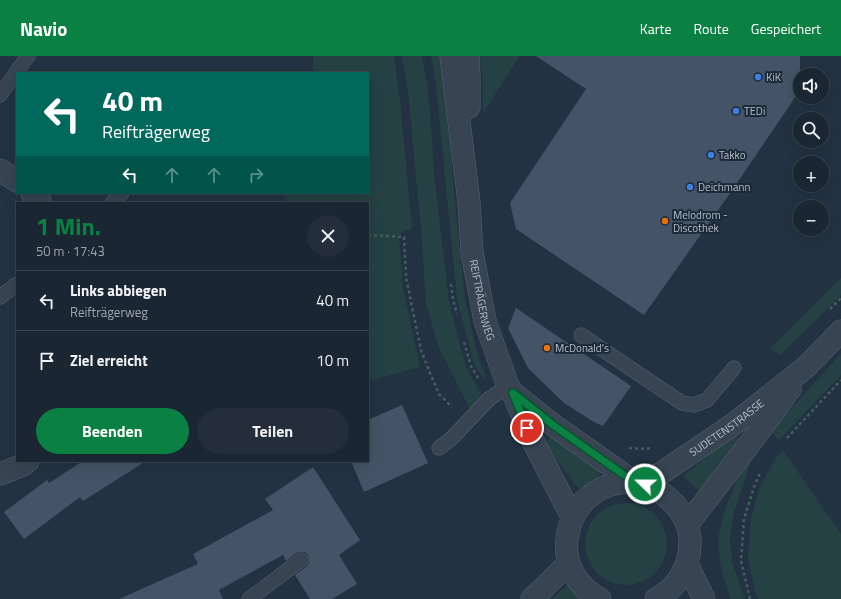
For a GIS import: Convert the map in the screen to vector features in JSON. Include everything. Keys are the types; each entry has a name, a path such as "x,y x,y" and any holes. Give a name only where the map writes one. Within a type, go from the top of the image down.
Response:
{"street":[{"name":"REIFTRÄGERWEG","path":"451,56 469,202 472,252 485,321 510,389 532,439 572,517"},
{"name":"REIFTRÄGERWEG","path":"468,56 470,77 469,202"},
{"path":"0,170 16,180"},
{"path":"33,194 40,202"},
{"name":"SUDETENSTRASSE","path":"639,483 734,424 806,367 841,331"},
{"name":"SUDETENSTRASSE","path":"687,525 806,367"},
{"path":"510,389 553,425 639,483 662,492 676,505 687,525 690,544 687,564 674,586 665,594 656,599"},
{"path":"0,474 23,465 27,462"},
{"path":"600,599 591,594 582,586 574,575 566,552 568,528 572,517 585,500 602,488 619,483 639,483"},
{"path":"532,599 569,563"},
{"path":"687,564 704,599"}],"lane":[{"path":"17,72 28,56"},
{"path":"0,95 16,73"},
{"path":"113,202 121,194"},
{"path":"0,297 16,285"},
{"path":"581,335 682,404 694,405 707,400 734,368"},
{"path":"439,448 452,438 489,399 510,389"},
{"path":"249,599 301,560"}],"path":[{"path":"369,235 404,237 406,277 421,350 439,394 467,421"},
{"path":"783,442 841,380"},
{"path":"625,447 644,450 656,447"},
{"path":"750,599 741,561 744,518 760,473"}],"green space":[{"path":"313,56 394,56 400,101 412,228 399,234 403,288 420,367 369,381 369,202 285,202 284,194 369,194 369,72 313,72"},
{"path":"402,56 422,56 428,88 435,184 449,301 466,367 482,395 470,409 439,348 426,304 421,226 409,100"},
{"path":"431,56 444,56 453,181 465,299 479,360 486,376 483,378 474,364 457,299 436,84"},
{"path":"480,56 520,56 483,113 482,78"},
{"path":"841,278 841,295 780,355 770,349"},
{"path":"841,354 841,375 779,440 770,431"},
{"path":"735,434 740,441 699,491 683,476"},
{"path":"551,437 600,472 599,477 583,488 578,488 544,444"},
{"path":"783,450 841,534 841,599 759,599 756,595 748,560 751,519 759,488 775,459"},
{"path":"748,456 751,461 733,516 730,538 732,562 745,599 730,599 720,563 718,538 723,515"},
{"path":"626,503 642,506 655,515 664,528 667,544 664,560 655,573 642,582 626,585 610,582 597,573 588,560 585,544 588,528 597,515 610,506"},
{"path":"568,585 580,599 551,599"}],"building":[{"path":"536,56 800,56 800,68 793,68 793,100 733,189 644,315 516,229 510,203 586,89"},
{"name":"McDonald's","path":"516,308 631,386 603,426 564,403 528,368 508,328"},
{"path":"402,405 428,463 364,492 351,462 369,462 369,420"},
{"path":"81,462 144,462 83,501 80,497 24,539 4,512 47,480 49,483"},
{"path":"313,467 360,540 339,555 357,584 332,599 310,599 295,575 309,563 308,555 305,552 300,552 296,553 286,561 283,555 219,590 223,599 119,599 198,564 193,554 273,510 265,499"}],"place":[{"name":"KiK","path":"758,77"},
{"name":"TEDi","path":"736,111"},
{"name":"Takko","path":"711,155"},
{"name":"Deichmann","path":"690,187"},
{"name":"Melodrom - Discothek","path":"665,221"},
{"name":"McDonald's","path":"547,348"}],"route":[{"path":"527,428 513,393 553,425 634,482 645,484"}]}
